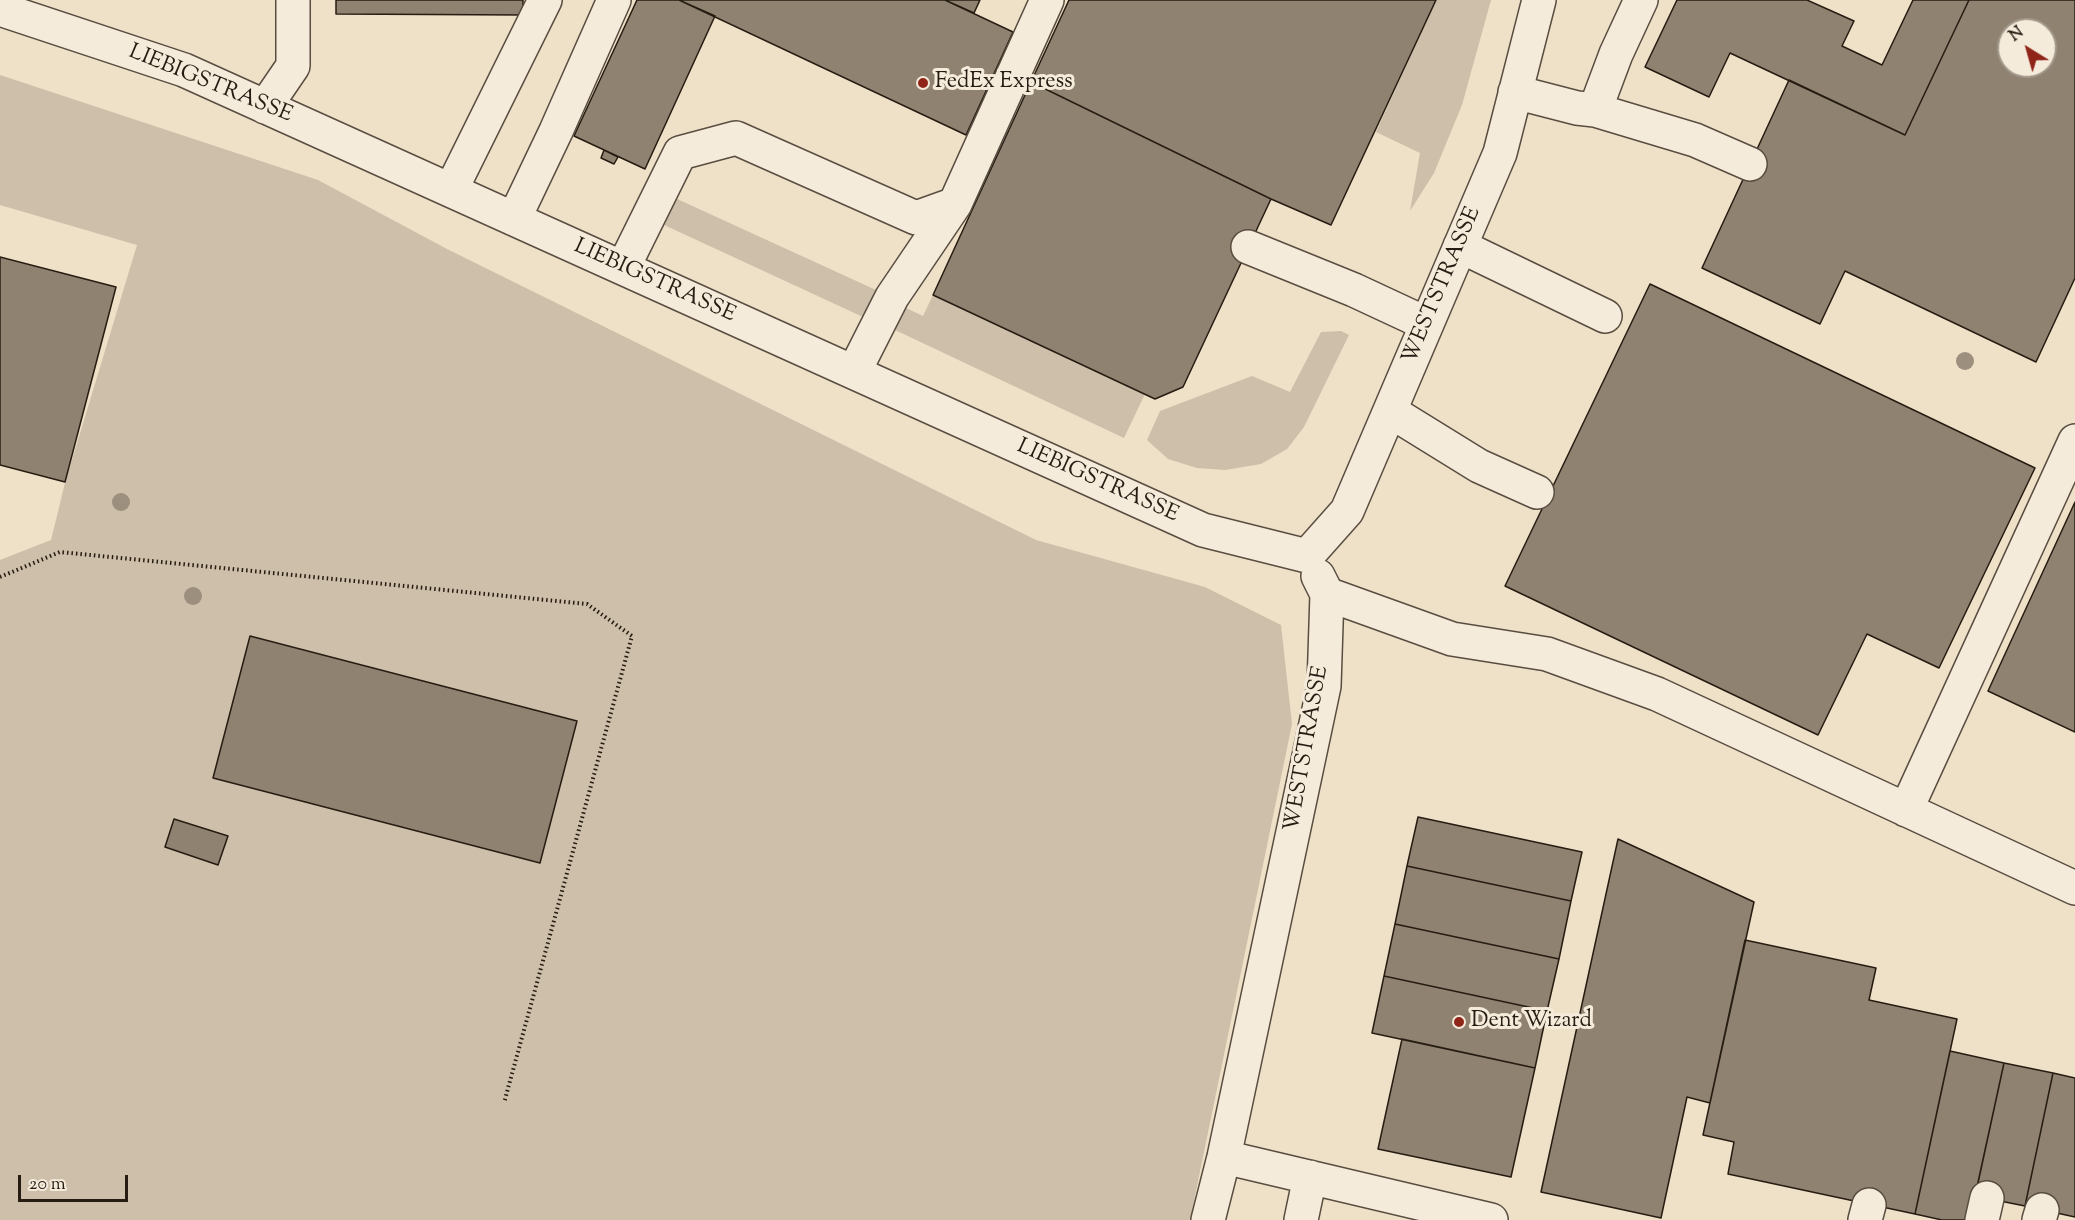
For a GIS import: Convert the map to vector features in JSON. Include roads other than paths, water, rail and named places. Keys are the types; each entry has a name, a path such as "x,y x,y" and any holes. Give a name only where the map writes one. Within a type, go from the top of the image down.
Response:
{"street":[{"path":"265,106 293,66 293,0"},
{"path":"451,190 545,0"},
{"path":"514,219 614,0"},
{"path":"854,372 892,297 955,204 1047,0"},
{"name":"WESTSTRASSE","path":"1208,1220 1224,1157 1324,686 1327,594 1307,556 1347,511 1500,153 1539,0"},
{"path":"1595,110 1616,54 1641,0"},
{"name":"LIEBIGSTRASSE","path":"0,9 184,70 1203,530 1307,556"},
{"path":"1515,92 1577,108 1595,110 1695,140 1750,164"},
{"path":"623,268 680,153 736,138 916,218 955,204"},
{"path":"1460,246 1605,316"},
{"path":"1248,247 1354,290 1427,324"},
{"path":"1390,411 1479,466 1537,492"},
{"path":"1906,810 2075,441"},
{"path":"1327,594 1452,639 1547,654 1657,694 2075,888"},
{"path":"1224,1157 1484,1219"},
{"path":"1300,1220 1310,1177"}],"place":[{"name":"FedEx Express","path":"923,83"},
{"name":"Dent Wizard","path":"1459,1022"}]}
